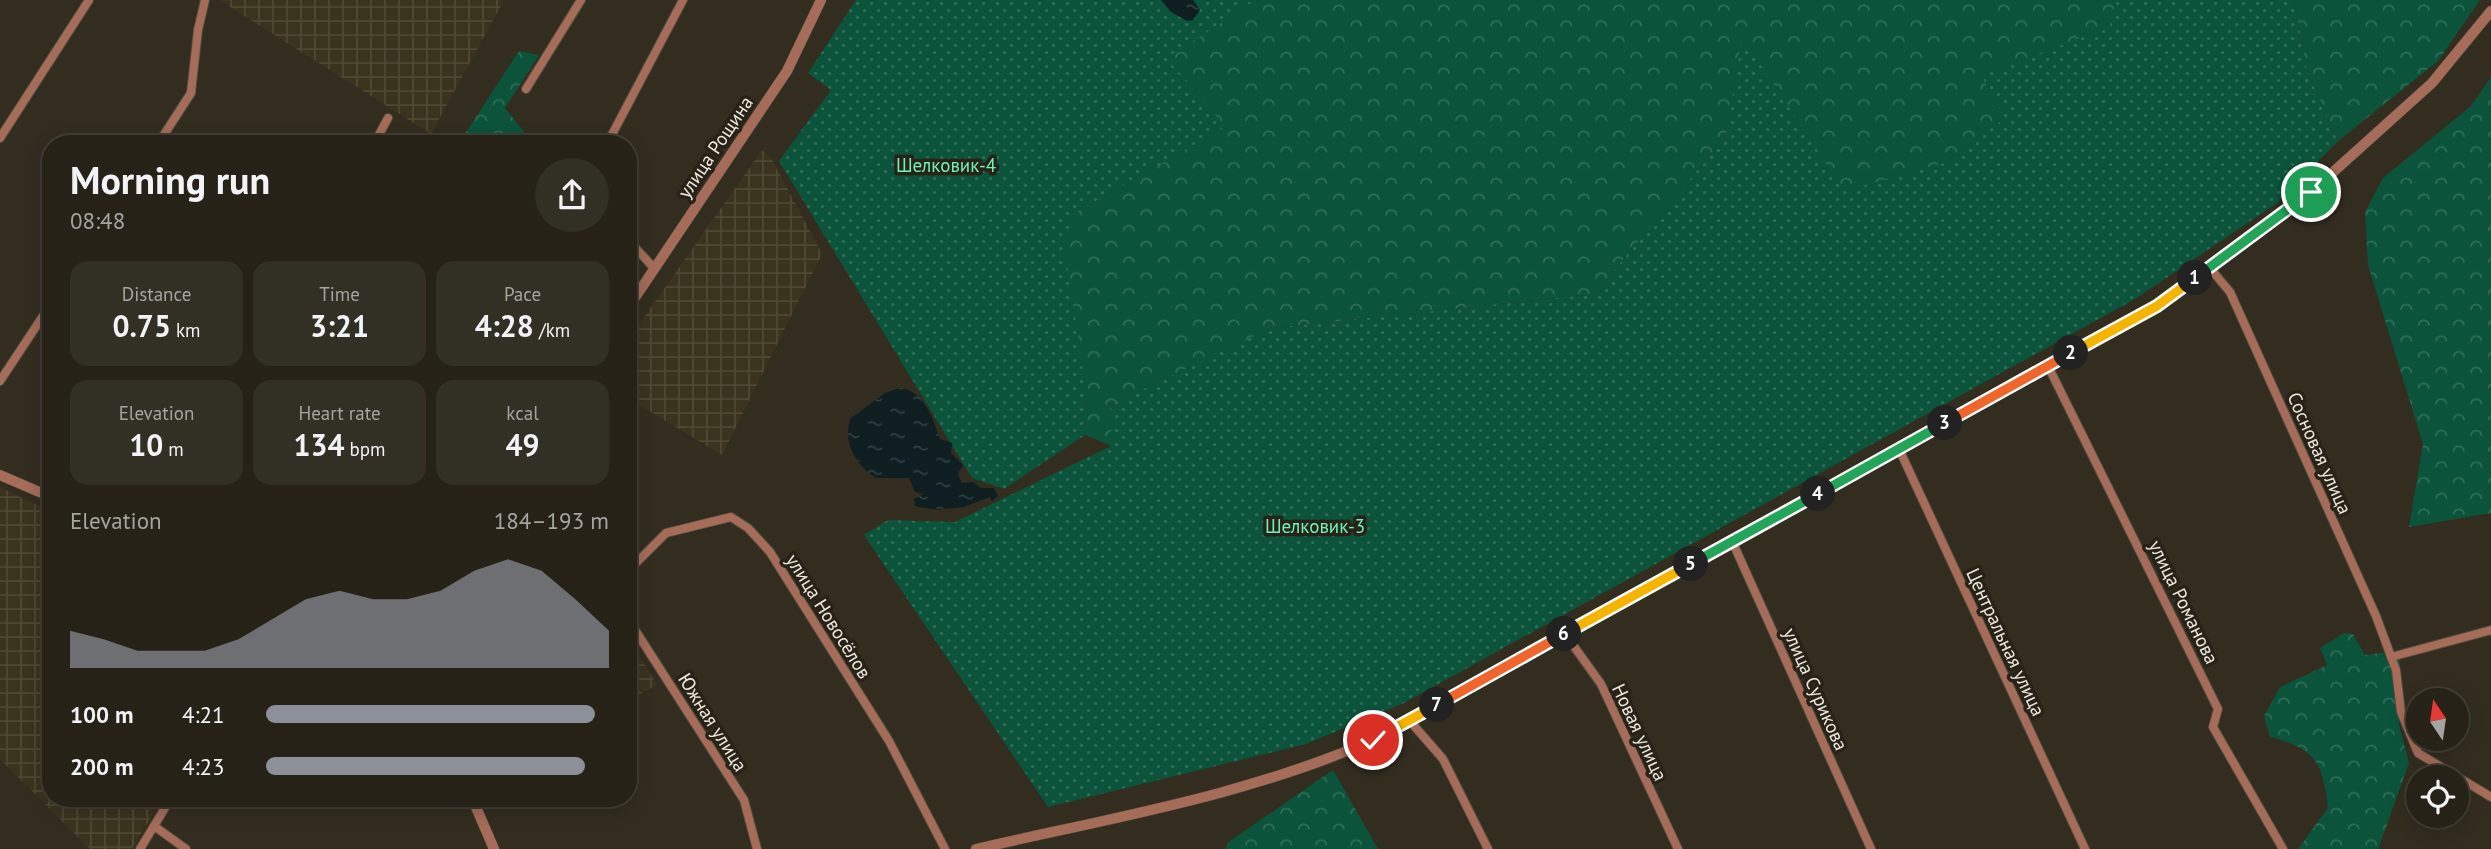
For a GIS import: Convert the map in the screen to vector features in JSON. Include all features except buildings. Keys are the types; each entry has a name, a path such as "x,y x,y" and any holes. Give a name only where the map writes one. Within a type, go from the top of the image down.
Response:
{"street":[{"path":"0,138 89,0"},
{"path":"164,135 191,93 198,30 205,0"},
{"path":"526,89 581,0"},
{"path":"612,135 683,0"},
{"name":"улица Рощина","path":"637,294 787,71 821,0"},
{"path":"976,849 1254,785 1311,766 1373,740 2157,306 2311,192 2432,83 2491,11"},
{"path":"379,135 388,118"},
{"path":"637,250 654,268"},
{"name":"Сосновая улица","path":"2209,267 2230,292 2376,616 2391,657 2401,712 2418,753 2491,797"},
{"path":"0,381 42,318"},
{"name":"улица Романова","path":"2048,366 2218,709 2213,727 2283,849"},
{"name":"Центральная улица","path":"1899,449 2085,849"},
{"path":"0,475 42,493"},
{"name":"улица Новосёлов","path":"637,562 666,533 731,517 748,528 770,552 889,741 945,849"},
{"name":"улица Сурикова","path":"1732,541 1871,849"},
{"path":"2391,657 2491,630"},
{"name":"Южная улица","path":"637,633 744,800 757,849"},
{"name":"Новая улица","path":"1564,634 1601,684 1678,849"},
{"path":"1409,720 1443,758 1488,849"},
{"path":"141,849 166,807"},
{"path":"476,807 494,849"},
{"path":"154,827 186,849"}],"shaded area":[{"path":"219,0 504,0 431,134"},
{"path":"762,150 771,158 822,254 722,455 637,403 637,327"},
{"path":"0,487 42,508 42,801 0,759"},
{"path":"637,652 657,685 637,695"},
{"path":"48,807 158,807 132,849 90,849"}],"green space":[{"name":"Шелковик-4","path":"856,0 1256,0 1168,58 1226,127 1075,213 1087,399 1085,435 1004,489 972,478 779,161 831,90 808,73"},
{"path":"1256,0 2115,0 2110,27 1981,75 2005,118 1947,162 1844,191 1742,37 1726,136 1594,294 1271,328 1110,405 1112,446 1085,435 1087,399 1064,244 1075,213 1225,127 1167,58"},
{"name":"Шелковик-3","path":"2115,0 2294,0 2307,70 2338,141 2277,203 2135,299 1404,703 1306,744 1048,807 864,535 888,520 955,522 1111,446 1110,405 1270,328 1594,294 1726,136 1741,36 1980,75 2109,27"},
{"path":"2294,0 2480,0 2438,61 2338,141 2307,70"},
{"path":"519,51 539,55 505,108 527,135 464,135"},
{"path":"2491,77 2491,513 2409,527 2423,444 2368,265 2365,212 2383,178 2471,106"},
{"path":"2344,633 2353,634 2365,655 2389,652 2400,658 2399,724 2409,763 2406,765 2378,849 2298,849 2328,808 2323,780 2320,769 2307,753 2270,737 2264,716 2280,687 2327,665 2320,648"},
{"path":"1333,770 1378,849 1226,849 1227,843"}],"water":[{"path":"1161,0 1193,0 1200,10 1193,20 1187,21 1171,12"},
{"path":"900,388 909,390 922,400 940,439 952,443 951,453 963,465 958,474 962,483 973,482 981,488 994,488 998,496 992,501 990,497 964,507 938,510 919,507 915,506 914,499 923,494 915,492 909,478 876,478 863,467 850,444 848,427 851,418 885,393"}],"route":[{"path":"1373,740 2157,306 2311,192"}]}
